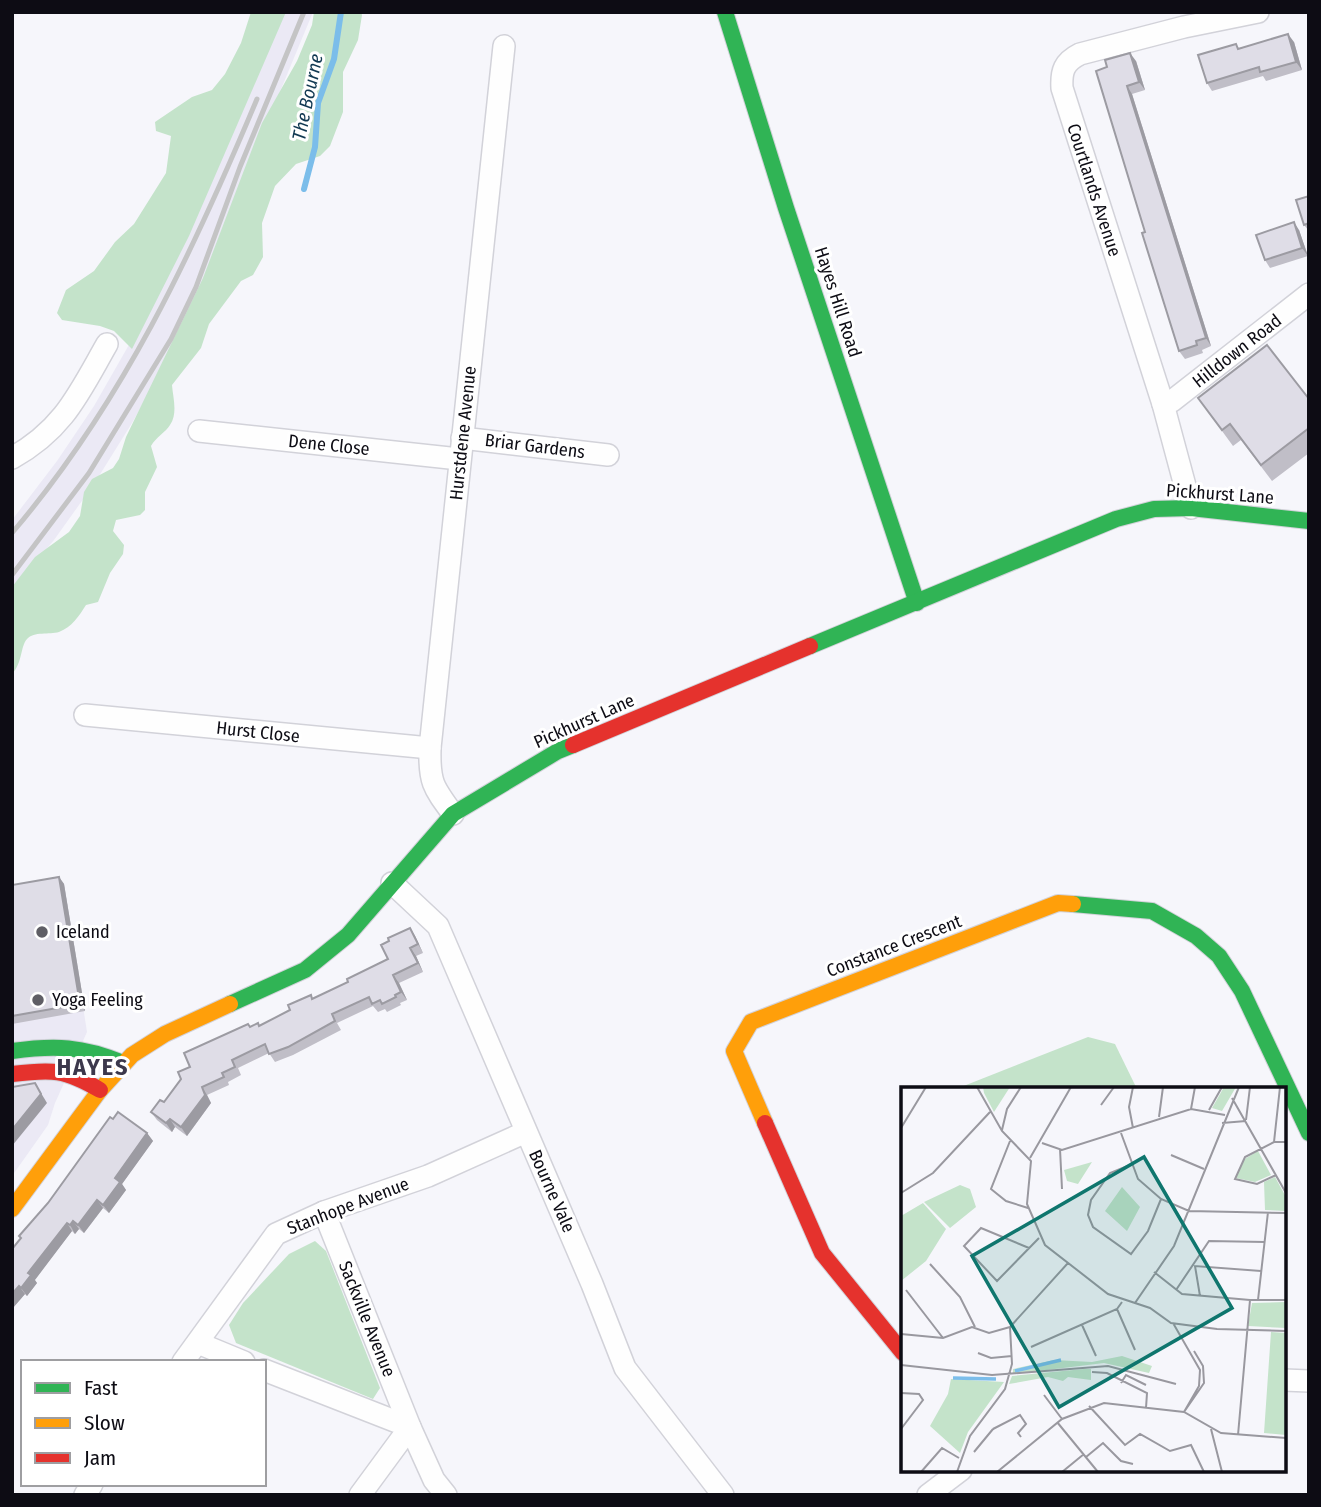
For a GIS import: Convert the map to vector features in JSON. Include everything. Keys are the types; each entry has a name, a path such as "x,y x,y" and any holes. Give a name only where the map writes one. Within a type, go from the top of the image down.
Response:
{"street":[{"name":"Hayes Hill Road","path":"725,12 786,208 917,603"},
{"name":"Courtlands Avenue","path":"1191,508 1163,404 1062,88 1064,67 1069,59 1080,54 1184,27 1258,12"},
{"name":"Hurstdene Avenue","path":"453,814 438,794 429,773 430,748 504,46"},
{"name":"Hilldown Road","path":"1163,404 1172,401 1309,294"},
{"path":"12,458 43,438 58,424 70,409 107,344"},
{"name":"Dene Close","path":"199,431 461,448"},
{"name":"Briar Gardens","path":"461,448 608,455"},
{"name":"Pickhurst Lane","path":"12,1209 122,1063 143,1046 165,1034 306,970 348,935 453,814 558,751 1116,519 1154,509 1191,508 1309,521"},
{"name":"Hurst Close","path":"85,715 430,748"},
{"name":"Bourne Vale","path":"391,883 438,926 592,1283 625,1368 723,1495"},
{"name":"Constance Crescent","path":"901,1351 822,1253 734,1051 751,1022 1058,903 1152,911 1196,936 1219,956 1242,991 1309,1133"},
{"path":"12,1051 71,1045 122,1063"},
{"path":"12,1074 67,1071 100,1090"},
{"name":"Stanhope Avenue","path":"185,1360 276,1234 324,1212 428,1177 526,1132"},
{"name":"Sackville Avenue","path":"324,1212 410,1427 435,1480 446,1495"},
{"path":"198,1343 239,1360"},
{"path":"266,1371 410,1427 360,1495"},
{"path":"1286,1380 1309,1381"},
{"path":"928,1495 958,1472"}],"shaded area":[{"path":"282,12 313,12 250,164 220,249 169,357 132,423 94,484 54,540 12,590 12,520 94,406 130,343"},
{"path":"12,882 17,892 64,884 87,1032 48,1125 12,1176"}],"green space":[{"path":"251,12 286,12 189,236 132,349 114,331 62,320 57,313 66,290 94,271 115,242 134,224 166,173 171,136 156,131 155,122 192,97 212,90 225,74 241,43"},
{"path":"314,12 361,12 362,15 358,40 343,72 343,112 330,146 320,156 296,164 275,186 262,223 263,257 253,275 241,281 209,324 201,348 172,385 174,416 168,428 151,446 157,467 145,492 145,510 140,515 116,520 113,531 124,545 123,554 110,573 98,602 86,605 75,621 64,630 34,635 27,639 12,674 12,587 35,557 69,532 80,516 84,492 92,479 113,468 119,459 126,437 203,278 262,123 297,61 312,25"},
{"path":"1088,1037 1115,1044 1136,1087 961,1087"},
{"path":"315,1241 326,1251 380,1388 373,1399 236,1343 229,1325 243,1303 289,1254"}],"building":[{"path":"1288,34 1296,62 1260,72 1259,67 1207,83 1198,55 1236,44 1238,49"},
{"path":"1130,53 1139,82 1127,86 1206,338 1196,341 1197,345 1179,351 1096,71 1107,67 1105,60"},
{"path":"1309,196 1309,223 1304,225 1296,200"},
{"path":"1294,222 1302,248 1265,260 1256,235"},
{"path":"1267,345 1309,399 1309,428 1261,465 1230,424 1222,430 1198,398"},
{"name":"Iceland","path":"59,877 80,1004 12,1016 12,885"},
{"path":"410,928 418,944 410,948 418,963 393,975 401,992 395,995 396,997 382,1004 380,1000 372,1004 369,997 332,1014 335,1021 288,1047 269,1054 265,1044 232,1060 235,1067 222,1073 224,1077 202,1087 205,1095 181,1127 170,1119 166,1123 151,1112 160,1100 164,1102 181,1079 178,1072 190,1067 184,1053 248,1024 250,1027 258,1023 259,1026 290,1010 288,1005 311,995 312,999 348,982 347,979 388,959 381,945 389,941 388,938"},
{"path":"35,1083 41,1094 12,1130 12,1087"},
{"path":"118,1112 147,1133 115,1178 120,1182 103,1205 97,1200 78,1225 73,1221 70,1225 67,1223 28,1273 31,1275 21,1288 19,1286 12,1294 12,1249 21,1238 19,1236 48,1203 110,1117 113,1119"}],"waterway":[{"name":"The Bourne","path":"304,189 315,147 318,103 334,59 341,12"}],"railway":[{"path":"12,575 89,473 171,339 196,287 240,167 304,12"},
{"path":"12,533 88,433 121,380 180,270 257,99"}],"traffic: fast":[{"path":"725,12 786,208 917,603"},
{"path":"810,646 1116,519 1154,509 1191,508 1309,521"},
{"path":"230,1004 305,970 348,935 453,814 558,751 573,745"},
{"path":"1073,904 1152,911 1196,936 1219,956 1242,991 1309,1133"},
{"path":"12,1051 68,1048 123,1063"}],"traffic: slow":[{"path":"765,1123 734,1051 751,1022 1058,903 1073,904"},
{"path":"12,1209 100,1090 132,1055 165,1034 230,1004"}],"traffic: jam":[{"path":"573,745 810,646"},
{"path":"12,1074 58,1072 100,1090"},
{"path":"765,1123 822,1253 901,1351"}],"place":[{"name":"Iceland","path":"42,932"},
{"name":"Yoga Feeling","path":"38,1000"}],"district":[{"name":"HAYES","path":"93,1067"}]}
